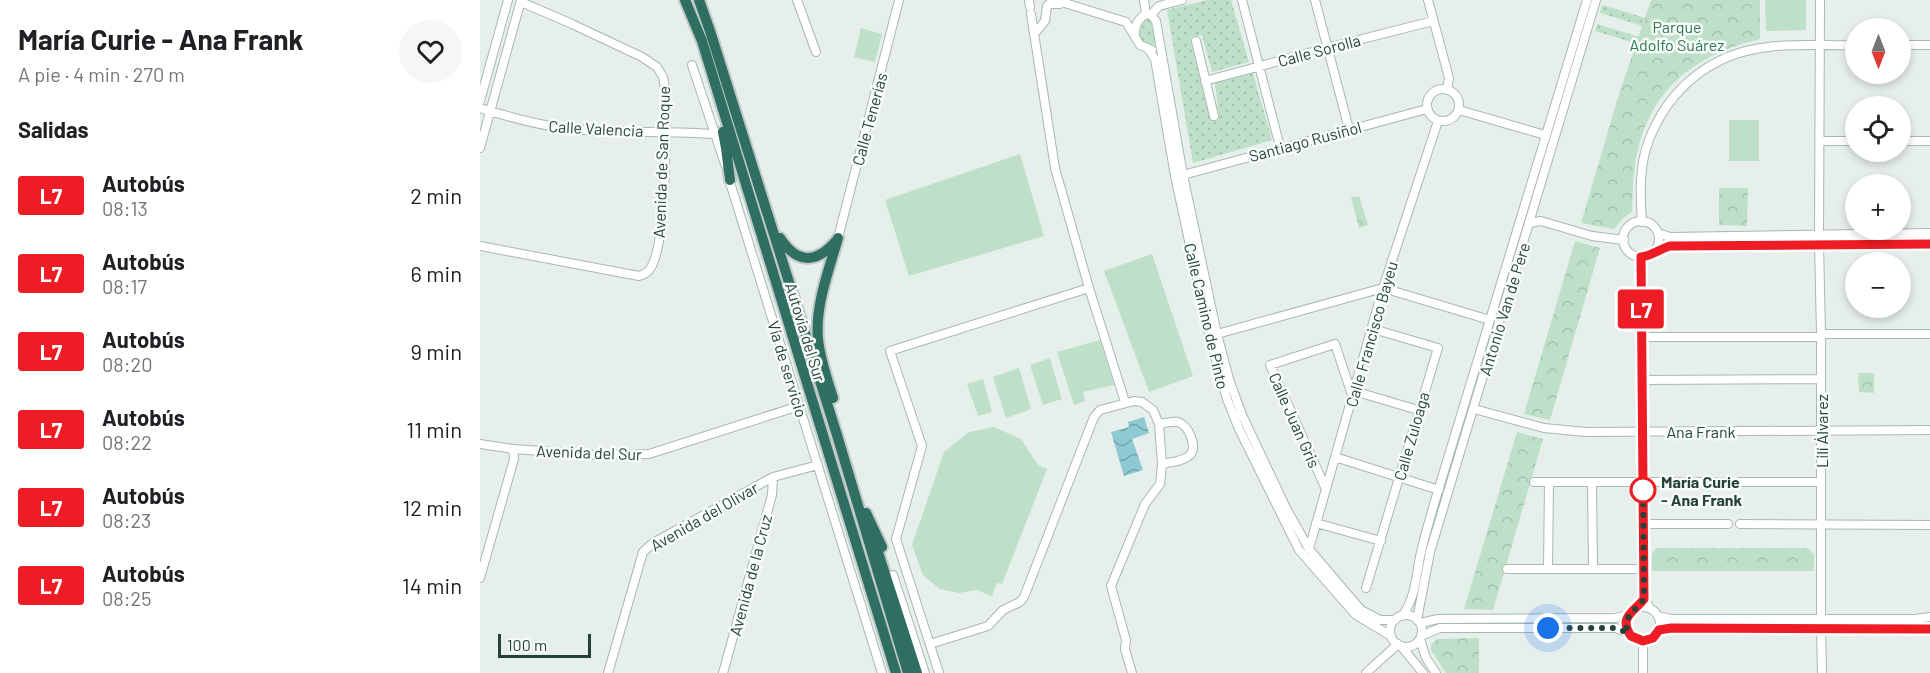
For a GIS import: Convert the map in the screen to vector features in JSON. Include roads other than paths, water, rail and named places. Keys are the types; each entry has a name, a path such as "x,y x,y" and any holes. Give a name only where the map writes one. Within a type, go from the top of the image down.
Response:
{"highway":[{"name":"Autovía del Sur","path":"685,0 702,41 896,673"},
{"name":"Autovía del Sur","path":"699,0 773,228 908,673"},
{"path":"702,41 704,68 726,148 730,180"},
{"path":"773,228 787,249 801,257 811,258 822,255 838,238"},
{"path":"837,435 833,399 823,363 818,330 822,296 838,238"},
{"path":"855,500 874,526 893,575"},
{"path":"866,513 917,673"}],"street":[{"path":"480,101 508,0"},
{"path":"797,0 816,52"},
{"name":"Calle Tenerías","path":"838,238 899,0"},
{"path":"1054,0 1126,22 1146,16 1156,21 1159,44 1154,50 1140,45 1126,22"},
{"path":"1135,37 1136,24 1146,16 1159,6 1182,0"},
{"path":"1242,0 1280,147"},
{"path":"1315,0 1349,129"},
{"path":"1428,0 1449,78 1447,90"},
{"name":"Antonio Van de Pere","path":"1398,618 1408,608 1412,599 1421,550 1587,0"},
{"name":"Antonio Van de Pere","path":"1418,622 1430,552 1596,0"},
{"path":"1819,235 1820,0"},
{"path":"480,148 521,1"},
{"name":"Avenida de San Roque","path":"480,246 639,276 647,274 652,268 658,249 664,189 666,93 663,77 657,67 642,57 521,1"},
{"path":"1034,34 1045,21 1047,6 1053,3 1067,4"},
{"path":"1144,3 1146,16"},
{"path":"1030,7 1055,168 1089,288 1125,402"},
{"name":"Calle Sorolla","path":"1205,81 1433,21"},
{"path":"1196,40 1214,116"},
{"name":"Calle Camino de Pinto","path":"1159,44 1183,175 1217,334 1229,379 1242,415 1309,549 1361,610 1380,620 1398,618"},
{"path":"1642,222 1641,178 1648,141 1665,107 1687,82 1719,60 1737,53 1768,47 1845,45"},
{"path":"1911,45 1930,45"},
{"name":"Calle Camino de Pinto","path":"1149,50 1155,61 1178,187 1210,338 1227,399 1299,550 1356,615 1391,636"},
{"name":"Vía de servicio","path":"692,65 730,180 882,673"},
{"path":"1440,90 1447,90 1458,98 1459,110 1449,121 1438,121 1427,110 1428,99 1440,90"},
{"name":"Calle Valencia","path":"480,108 546,126 571,129 715,134"},
{"name":"Santiago Rusiñol","path":"1183,175 1280,147 1427,110"},
{"path":"1459,110 1545,135"},
{"name":"Calle Francisco Bayeu","path":"1309,549 1383,288 1438,121"},
{"path":"1821,141 1845,141"},
{"path":"1911,141 1930,141"},
{"path":"1533,212 1541,221"},
{"path":"1530,223 1541,221 1592,236 1624,240"},
{"path":"1655,251 1659,240 1658,233 1652,225 1642,222 1631,225 1624,234 1627,250 1641,257 1670,246 1930,244"},
{"path":"1658,233 1669,237 1930,232"},
{"name":"Lilí Álvarez","path":"1819,244 1821,618"},
{"path":"1366,673 1399,645 1410,646 1421,637 1440,628 1616,628 1643,641 1653,638 1659,630 1658,616 1644,599 1641,257"},
{"path":"939,673 896,539 922,446 890,351 1089,288"},
{"path":"1217,334 1383,288 1490,320"},
{"name":"Calle Zuloaga","path":"1366,588 1438,348 1373,329"},
{"path":"1641,337 1930,334"},
{"name":"Calle Juan Gris","path":"1326,489 1270,365 1335,344 1353,394"},
{"path":"1642,380 1821,379"},
{"path":"1353,394 1418,410"},
{"path":"930,644 988,626 1003,610 1020,602 1024,597 1094,417 1100,410 1125,402 1142,402 1153,410 1159,424 1162,464 1160,484 1145,504 1111,586 1132,673"},
{"name":"Avenida del Sur","path":"480,444 513,449 596,455 649,454 799,406"},
{"name":"Ana Frank","path":"1474,409 1544,428 1587,432 1930,430"},
{"path":"1159,424 1169,422 1183,424 1194,442 1190,455 1162,464"},
{"path":"480,578 514,459 513,449"},
{"path":"1335,457 1439,490"},
{"name":"Avenida del Olivar","path":"608,673 643,552 653,543 773,477 818,465"},
{"name":"Avenida de la Cruz","path":"723,673 772,495 773,477"},
{"path":"1534,482 1728,482"},
{"path":"1548,569 1549,482"},
{"path":"1592,482 1593,569"},
{"path":"1740,482 1821,482"},
{"path":"1316,524 1381,541"},
{"path":"1643,524 1728,524"},
{"path":"1740,524 1930,525"},
{"path":"1507,569 1643,569"},
{"path":"893,575 925,673"},
{"path":"1418,622 1438,619 1615,618 1628,615 1638,608 1644,599"},
{"path":"1638,608 1650,608"},
{"path":"1628,615 1626,623 1628,633"},
{"path":"1423,673 1391,636 1391,627 1398,618 1411,616 1418,622 1422,630 1421,637 1426,658 1436,673"},
{"path":"1658,616 1671,619 1915,619 1930,616"},
{"path":"1659,630 1671,628 1930,629"},
{"path":"1821,628 1822,673"},
{"path":"1643,641 1643,673"}],"water":[{"path":"1144,417 1149,433 1132,439 1143,470 1124,476 1111,432 1129,427 1128,422"}],"place":[{"name":"María Curie - Ana Frank","path":"1643,490"}],"park label":[{"name":"Parque Adolfo Suárez","path":"1677,35"}]}
